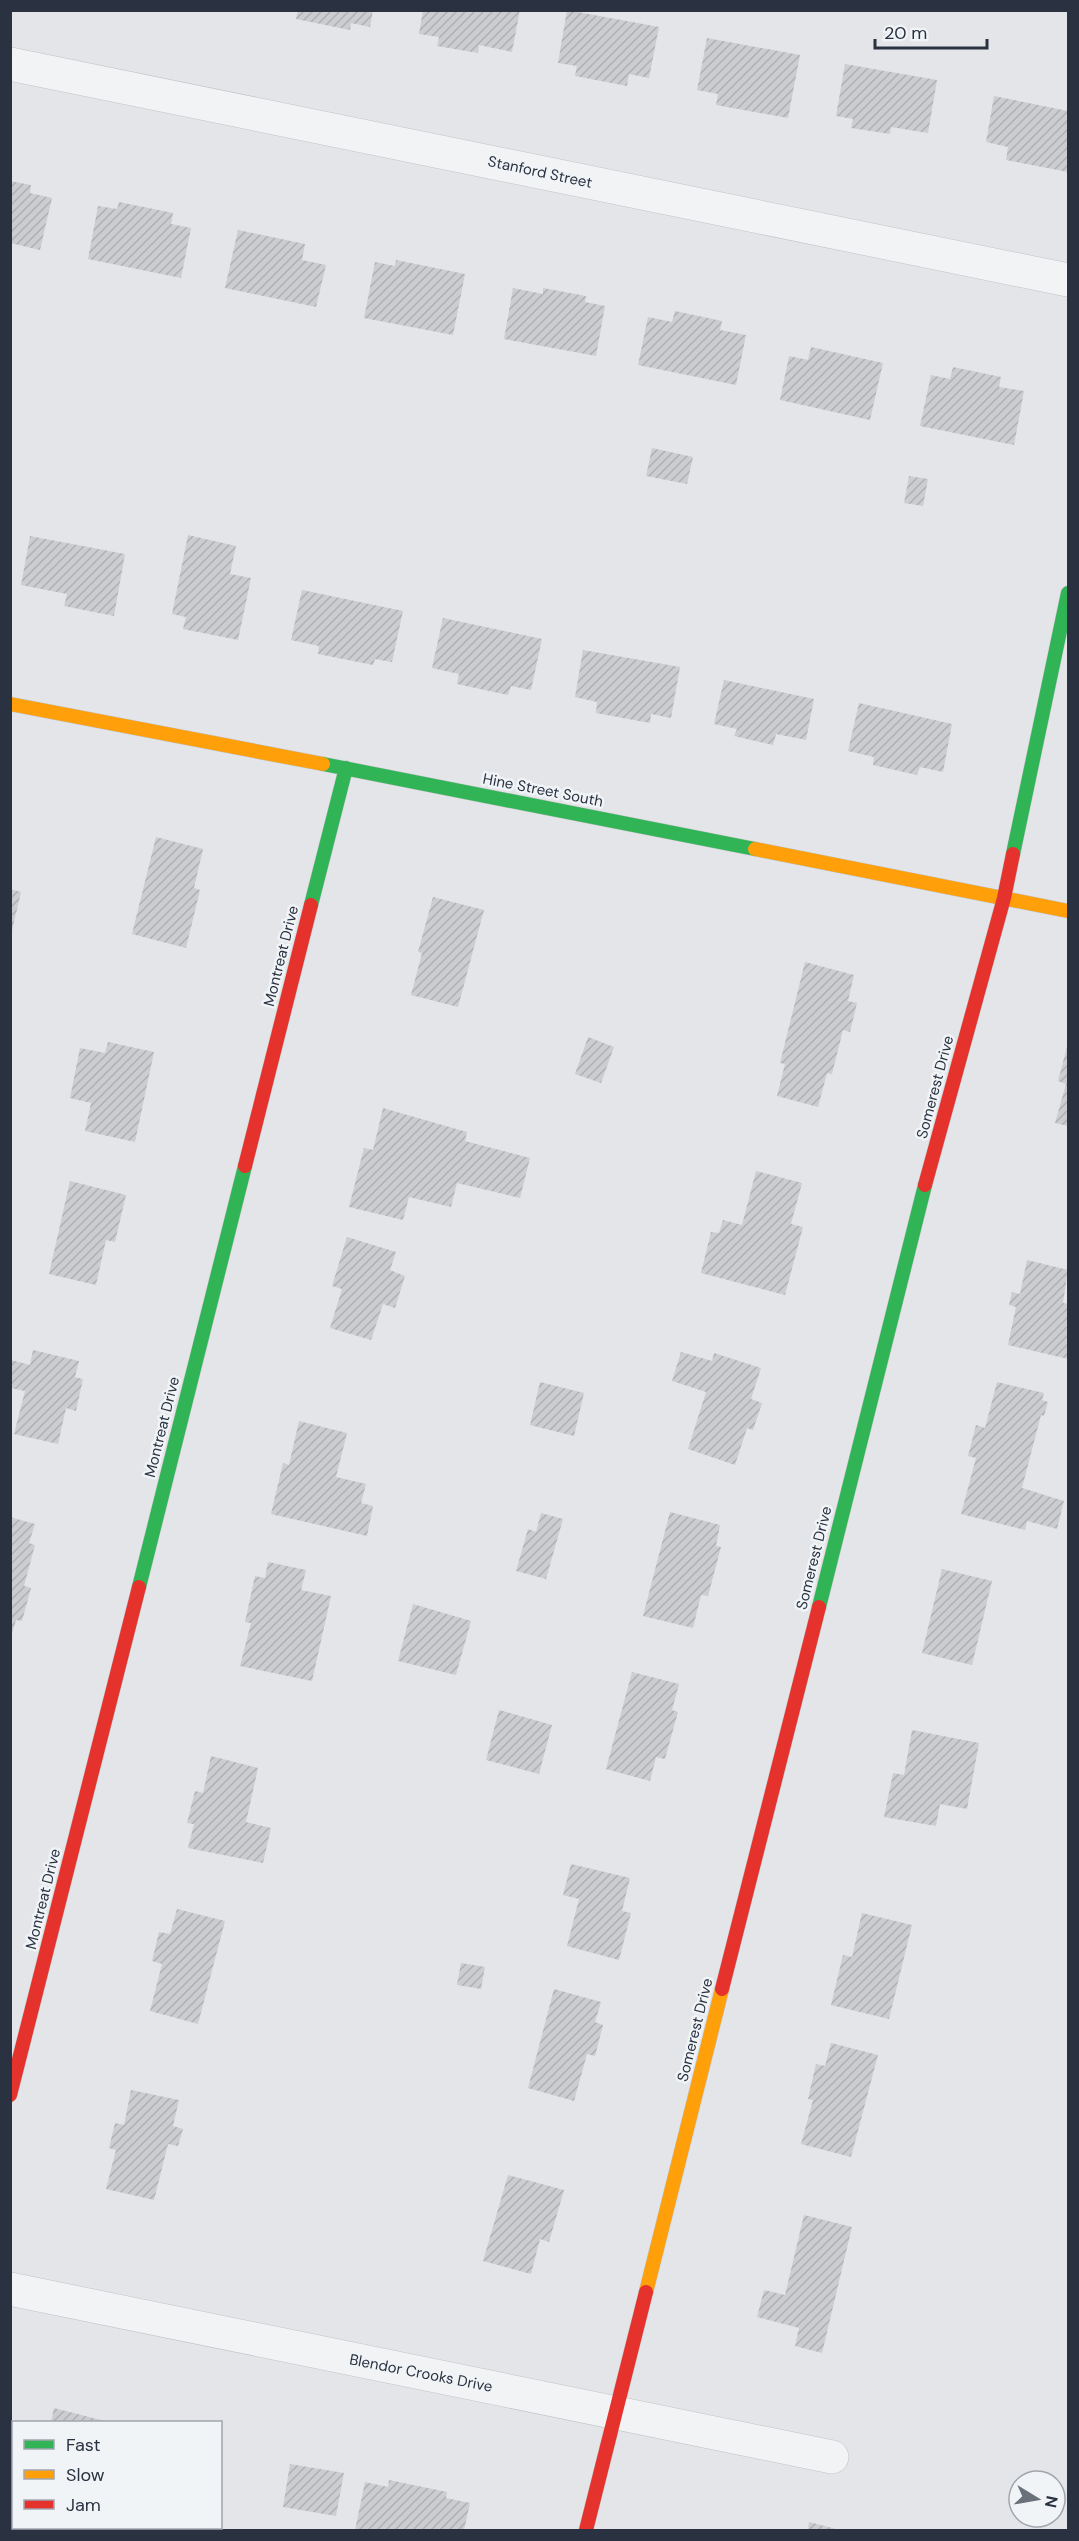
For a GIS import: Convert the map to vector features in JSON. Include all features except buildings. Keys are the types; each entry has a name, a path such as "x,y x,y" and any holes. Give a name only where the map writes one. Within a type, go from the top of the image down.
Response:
{"street":[{"name":"Stanford Street","path":"10,64 1068,280"},
{"name":"Somerest Drive","path":"586,2530 922,1197 1004,898 1068,593"},
{"name":"Hine Street South","path":"10,704 1068,911"},
{"name":"Montreat Drive","path":"10,2095 346,768"},
{"name":"Blendor Crooks Drive","path":"10,2289 832,2457"}],"traffic: fast":[{"path":"1013,854 1068,593"},
{"path":"323,764 755,849"},
{"path":"311,905 346,768"},
{"path":"139,1587 245,1166"},
{"path":"819,1607 925,1185"}],"traffic: slow":[{"path":"10,704 323,764"},
{"path":"755,849 1068,911"},
{"path":"646,2292 722,1989"}],"traffic: jam":[{"path":"925,1185 1004,898 1013,854"},
{"path":"245,1166 311,905"},
{"path":"10,2095 139,1587"},
{"path":"722,1989 819,1607"},
{"path":"586,2530 646,2292"}]}
